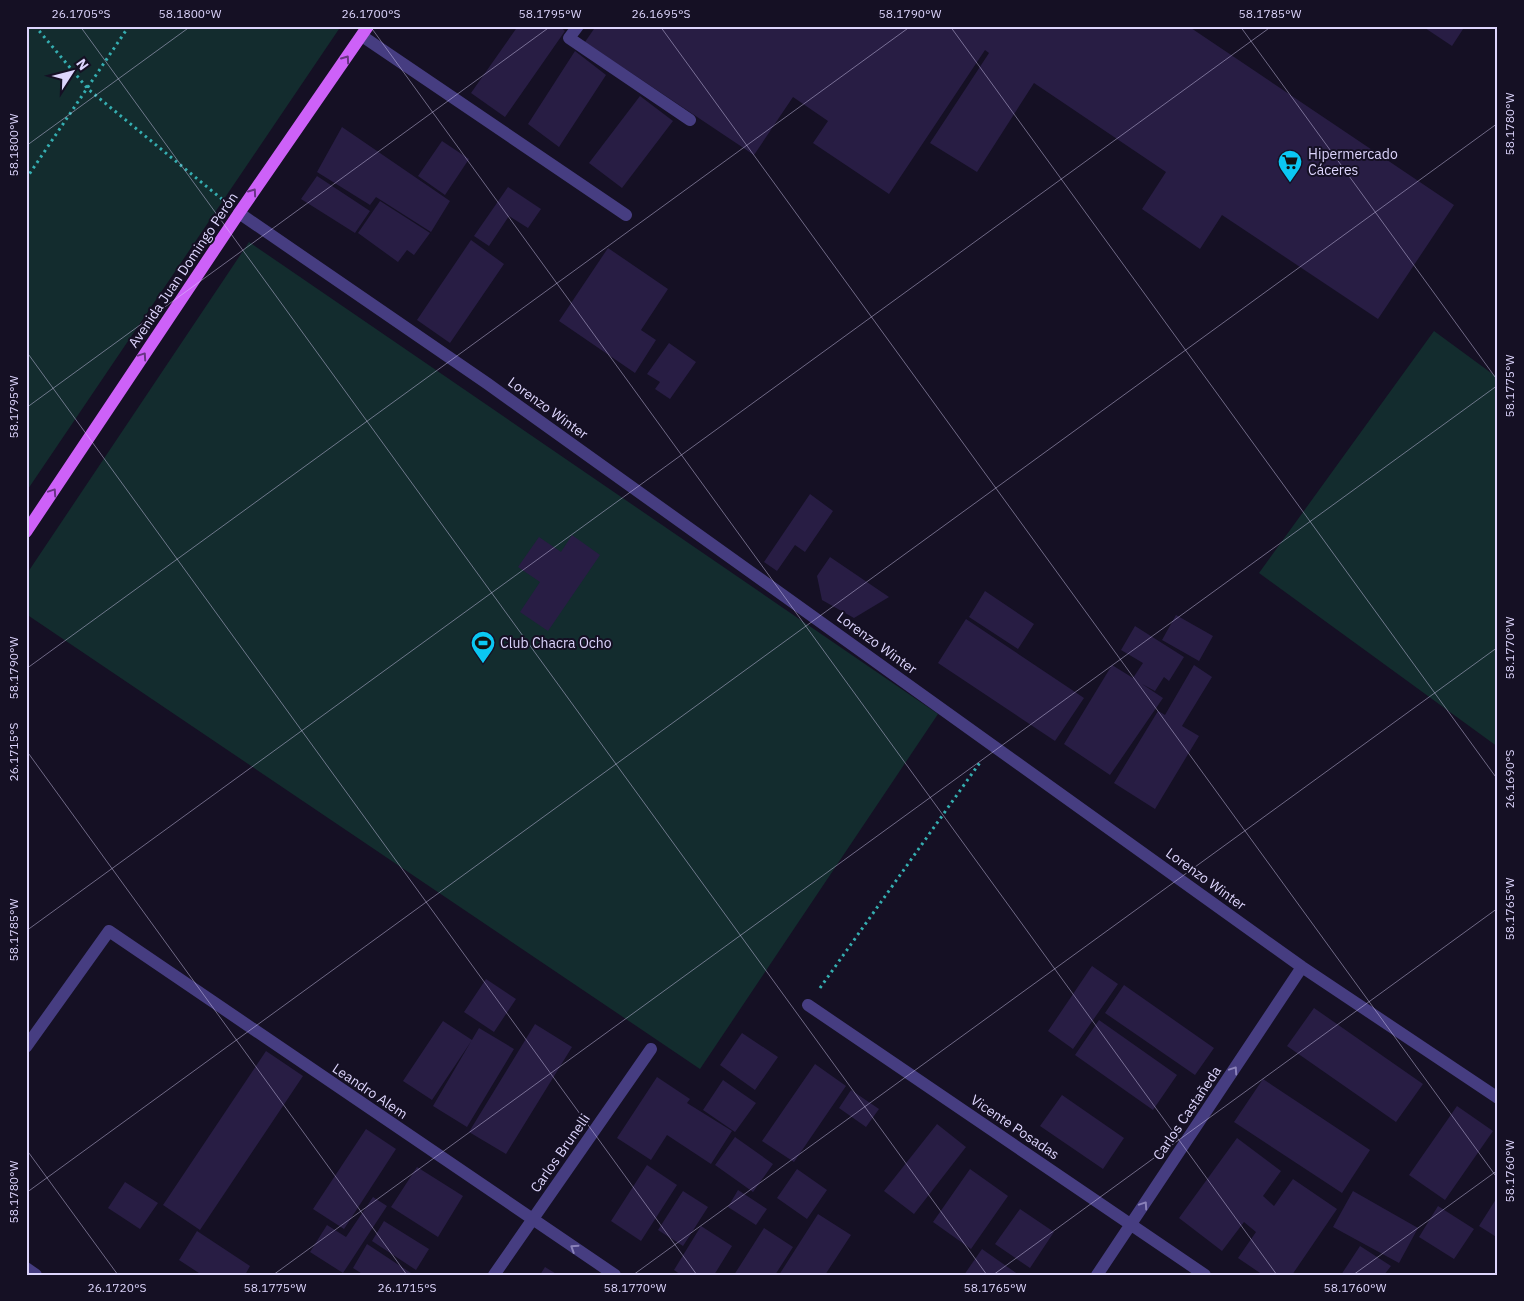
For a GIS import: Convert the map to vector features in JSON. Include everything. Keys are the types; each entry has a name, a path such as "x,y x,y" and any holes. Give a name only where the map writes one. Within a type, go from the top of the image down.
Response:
{"main road":[{"name":"Avenida Juan Domingo Perón","path":"26,532 239,213 365,31"}],"street":[{"path":"578,26 569,38 690,120"},
{"path":"365,31 416,73 626,216"},
{"name":"Lorenzo Winter","path":"239,213 488,384 1302,967 1498,1098"},
{"name":"Leandro Alem","path":"26,1047 109,931 532,1221 615,1275"},
{"name":"Carlos Castañeda","path":"1097,1275 1302,967"},
{"name":"Vicente Posadas","path":"808,1005 1205,1275"},
{"name":"Carlos Brunelli","path":"494,1275 651,1049"},
{"path":"26,1268 36,1275"}],"path":[{"path":"35,26 88,89 239,213"},
{"path":"26,179 130,26"},
{"path":"808,1005 992,744"}],"green space":[{"path":"26,26 341,26 26,492"},
{"name":"Club Chacra Ocho","path":"249,242 938,714 700,1069 26,614 26,575"},
{"path":"1434,331 1498,378 1498,747 1259,573"}],"building":[{"path":"518,26 559,26 565,31 505,117 471,93"},
{"name":"Hipermercado Cáceres","path":"596,26 1188,26 1454,205 1378,319 1222,215 1200,249 1142,209 1166,172 1034,83 977,172 930,143 989,53 985,50 889,194 813,143 828,121 793,97 754,155 585,42"},
{"path":"1422,26 1465,26 1452,46"},
{"path":"575,51 606,75 559,147 528,124"},
{"path":"640,96 673,121 622,188 589,163"},
{"path":"342,127 450,201 431,232 376,197 370,205 317,172"},
{"path":"442,141 469,159 445,195 418,176"},
{"path":"317,176 370,211 355,233 301,199"},
{"path":"508,187 541,209 528,228 509,216 489,246 474,236"},
{"path":"380,201 430,233 414,255 407,250 398,262 358,233"},
{"path":"471,240 504,264 450,343 417,320"},
{"path":"608,248 668,289 641,330 656,340 635,373 559,321"},
{"path":"669,343 696,362 670,399 655,389 660,382 647,374"},
{"path":"810,494 833,511 805,552 795,545 777,571 764,562"},
{"path":"572,535 600,555 548,631 520,612 540,582 518,567 539,537 561,552"},
{"path":"830,557 889,597 854,618 822,600 817,576"},
{"path":"985,591 1034,624 1018,649 969,617"},
{"path":"1176,615 1213,636 1199,661 1162,640"},
{"path":"966,619 1084,698 1055,741 938,663"},
{"path":"1135,626 1184,657 1169,681 1164,677 1155,691 1142,684 1163,698 1110,775 1064,744 1112,665 1133,678 1143,663 1121,650"},
{"path":"1194,665 1212,677 1182,726 1199,736 1155,809 1114,783 1158,711 1165,715"},
{"path":"1092,966 1118,984 1073,1049 1048,1031"},
{"path":"486,979 516,999 494,1032 464,1012"},
{"path":"1124,985 1214,1048 1195,1075 1105,1013"},
{"path":"1314,1008 1423,1084 1396,1122 1287,1046"},
{"path":"1099,1020 1177,1075 1153,1110 1075,1055"},
{"path":"443,1021 472,1040 432,1100 403,1081"},
{"path":"535,1024 572,1047 506,1154 469,1132"},
{"path":"479,1028 514,1049 467,1127 433,1106"},
{"path":"742,1033 778,1057 755,1090 720,1065"},
{"path":"266,1051 303,1076 200,1230 163,1205"},
{"path":"815,1064 846,1086 794,1162 762,1141"},
{"path":"657,1077 690,1099 687,1103 732,1131 711,1164 667,1135 651,1160 617,1138"},
{"path":"1263,1079 1370,1150 1342,1193 1234,1122"},
{"path":"723,1080 756,1103 735,1132 703,1110"},
{"path":"851,1090 879,1109 866,1127 839,1108"},
{"path":"1062,1095 1124,1138 1103,1169 1040,1126"},
{"path":"1457,1106 1493,1131 1445,1200 1409,1175"},
{"path":"937,1124 966,1147 914,1214 884,1191"},
{"path":"366,1129 396,1149 344,1229 313,1209"},
{"path":"735,1137 773,1164 753,1192 715,1165"},
{"path":"1237,1138 1281,1171 1263,1196 1274,1206 1293,1179 1337,1209 1292,1275 1263,1275 1238,1258 1256,1232 1244,1222 1222,1251 1179,1218"},
{"path":"647,1165 677,1185 641,1241 611,1221"},
{"path":"417,1167 463,1196 438,1237 391,1207"},
{"path":"797,1169 827,1190 807,1219 777,1198"},
{"path":"970,1169 1008,1196 971,1249 933,1222"},
{"path":"125,1182 158,1203 140,1229 108,1208"},
{"path":"738,1190 767,1209 756,1225 728,1207"},
{"path":"683,1191 708,1207 683,1246 658,1230"},
{"path":"1353,1191 1418,1228 1399,1263 1333,1227"},
{"path":"1498,1196 1498,1238 1479,1226"},
{"path":"373,1197 387,1206 343,1273 310,1252 327,1225 346,1237"},
{"path":"1438,1206 1474,1229 1454,1259 1419,1237"},
{"path":"1020,1209 1054,1232 1030,1268 995,1244"},
{"path":"818,1214 851,1235 825,1275 779,1275"},
{"path":"384,1221 429,1249 416,1270 372,1241"},
{"path":"701,1226 732,1246 714,1275 681,1275 674,1270"},
{"path":"764,1228 793,1247 775,1275 734,1275"},
{"path":"197,1231 250,1266 245,1275 202,1275 179,1260"},
{"path":"367,1244 414,1275 364,1275 353,1268"},
{"path":"1360,1246 1391,1266 1384,1275 1341,1275"},
{"path":"982,1249 1019,1275 964,1275"},
{"path":"545,1267 558,1275 540,1275"}],"place":[{"name":"Hipermercado Cáceres","path":"1290,183"},
{"name":"Club Chacra Ocho","path":"483,664"}]}
